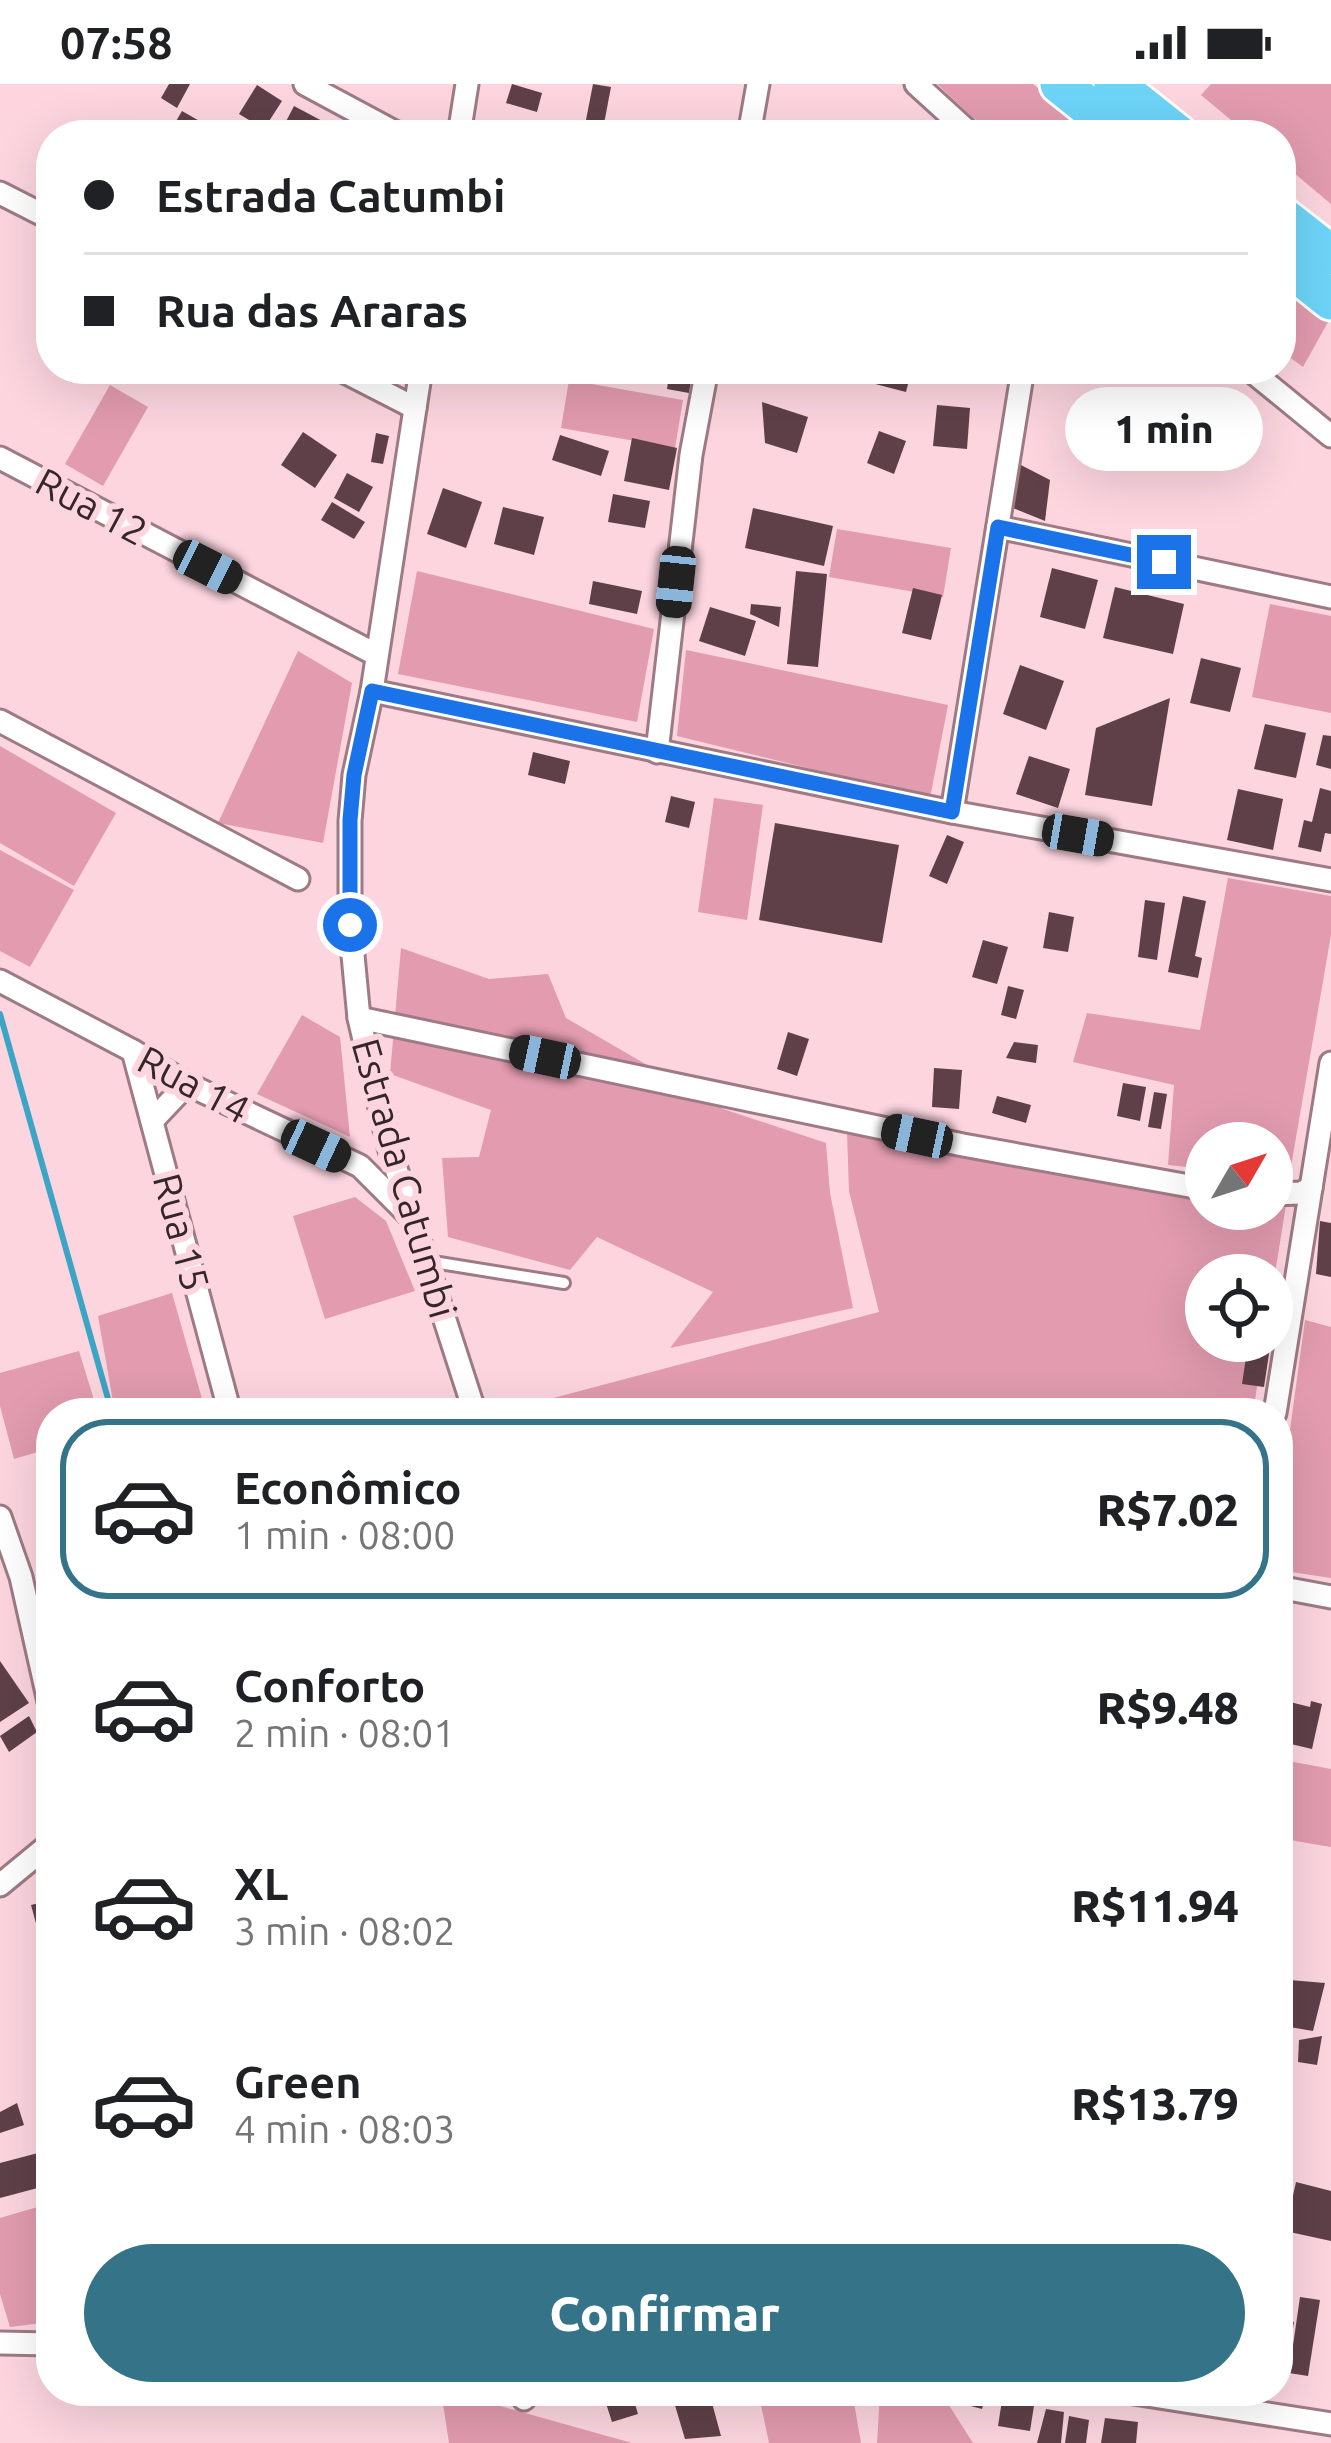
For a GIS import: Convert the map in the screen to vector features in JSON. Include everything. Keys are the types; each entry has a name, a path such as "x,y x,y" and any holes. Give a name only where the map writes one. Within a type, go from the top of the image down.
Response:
{"highway":[{"path":"1060,84 1105,120"},
{"path":"1114,84 1159,120"},
{"path":"1296,228 1331,255"},
{"path":"1296,272 1331,300"}],"street":[{"path":"305,84 372,120"},
{"path":"461,120 467,84"},
{"path":"752,120 758,84"},
{"path":"916,84 956,120"},
{"path":"0,193 36,211"},
{"path":"368,384 415,408"},
{"name":"Estrada Catumbi","path":"419,384 372,691 354,775 350,925 358,1018 389,1147 470,1398"},
{"path":"657,752 703,384"},
{"path":"952,812 1021,384"},
{"path":"1267,384 1331,436"},
{"name":"Rua 12","path":"0,458 375,654"},
{"path":"998,527 1331,597"},
{"path":"372,691 952,812 1331,880"},
{"path":"0,721 298,879"},
{"name":"Rua 14","path":"0,981 187,1084 360,1166 413,1219"},
{"path":"358,1018 963,1145 1185,1185"},
{"name":"Rua 15","path":"133,1052 226,1398"},
{"path":"1277,1398 1331,1063"},
{"path":"152,1121 187,1084"},
{"path":"360,1166 389,1147"},
{"path":"1293,1193 1311,1188"},
{"path":"0,1517 21,1577 36,1644"},
{"path":"0,1593 21,1577"},
{"path":"1293,1590 1331,1597"},
{"path":"0,1885 36,1855"},
{"path":"0,2343 36,2344"},
{"path":"1216,2406 1331,2424"}],"lane":[{"path":"427,1261 564,1283"}],"shaded area":[{"path":"937,84 1033,84 1077,120 976,120"},
{"path":"1211,84 1331,84 1331,204 1296,175 1296,120 1231,120 1201,95"},
{"path":"1296,296 1328,322 1303,367 1296,362"},
{"path":"568,384 683,400 675,448 561,428"},
{"path":"110,385 148,407 103,486 65,464"},
{"path":"837,529 951,548 943,597 829,577"},
{"path":"417,571 654,629 637,722 398,674"},
{"path":"1270,604 1331,616 1331,713 1252,697"},
{"path":"686,650 948,705 930,798 677,736"},
{"path":"298,651 352,683 323,843 218,823"},
{"path":"0,746 116,813 74,886 0,843"},
{"path":"714,798 763,805 747,920 698,912"},
{"path":"0,850 74,890 30,967 0,951"},
{"path":"1228,878 1331,896 1331,935 1293,1155 1293,1122 1185,1122 1185,1167 1168,1165 1174,1085 1073,1062 1087,1013 1200,1030"},
{"path":"401,948 489,979 548,974 566,1018 723,1109 826,1143 830,1193 853,1308 670,1348 713,1292 597,1237 570,1270 448,1237 442,1158 479,1157 491,1110 390,1074"},
{"path":"302,1015 340,1037 350,1137 257,1094"},
{"path":"847,1133 1185,1189 1185,1230 1282,1230 1278,1254 1185,1254 1185,1362 1261,1362 1255,1398 553,1398 879,1312 849,1191"},
{"path":"355,1197 386,1221 415,1291 325,1319 293,1216"},
{"path":"172,1293 202,1398 112,1398 98,1316"},
{"path":"1305,1320 1331,1327 1331,1578 1293,1572 1293,1408"},
{"path":"79,1351 93,1398 36,1398 36,1452 14,1459 0,1406 0,1373"},
{"path":"1293,1762 1331,1769 1331,1847 1293,1841"},
{"path":"36,2207 36,2324 10,2327 0,2294 0,2218"},
{"path":"443,2406 500,2406 632,2443 449,2443"},
{"path":"761,2406 855,2406 861,2443 769,2443"},
{"path":"879,2406 950,2406 973,2443 877,2443"}],"building":[{"path":"169,84 190,84 177,108 161,98"},
{"path":"512,84 542,93 537,112 506,103"},
{"path":"593,84 611,87 605,120 586,120"},
{"path":"257,85 282,101 270,120 249,120 239,114"},
{"path":"294,106 320,120 287,120"},
{"path":"182,111 198,120 177,120"},
{"path":"668,384 690,384 689,393 667,389"},
{"path":"875,384 908,384 906,392"},
{"path":"762,402 808,417 797,453 765,443"},
{"path":"937,405 970,408 967,449 933,446"},
{"path":"879,431 906,441 894,474 867,463"},
{"path":"303,432 337,455 315,488 281,465"},
{"path":"376,433 389,436 383,464 371,462"},
{"path":"560,435 609,451 601,476 552,460"},
{"path":"632,438 677,448 669,490 624,481"},
{"path":"1013,461 1050,480 1045,521 1008,506"},
{"path":"347,473 373,487 359,512 334,498"},
{"path":"443,488 482,502 466,548 427,534"},
{"path":"613,494 650,501 645,528 608,522"},
{"path":"332,502 365,522 354,539 321,520"},
{"path":"503,507 544,517 534,555 494,544"},
{"path":"753,508 833,526 824,566 745,548"},
{"path":"1052,568 1098,580 1085,629 1040,617"},
{"path":"796,571 827,574 818,667 787,664"},
{"path":"593,581 642,591 637,614 589,604"},
{"path":"1115,587 1184,604 1173,654 1103,638"},
{"path":"913,588 942,595 931,640 902,633"},
{"path":"751,604 781,607 779,627 750,614"},
{"path":"710,607 756,621 745,656 699,641"},
{"path":"1201,658 1241,668 1230,712 1190,703"},
{"path":"1020,665 1064,681 1046,730 1003,714"},
{"path":"1170,698 1152,806 1085,795 1096,728"},
{"path":"1265,724 1306,733 1296,778 1254,769"},
{"path":"1323,735 1331,736 1331,769 1316,765"},
{"path":"533,752 570,761 565,784 528,775"},
{"path":"1029,756 1070,769 1058,808 1016,794"},
{"path":"1320,788 1331,791 1331,834 1325,833 1321,852 1298,847 1304,820 1312,822"},
{"path":"1238,789 1283,799 1273,850 1227,840"},
{"path":"671,796 695,802 689,828 665,822"},
{"path":"775,823 899,845 882,943 759,920"},
{"path":"947,835 964,842 947,884 929,876"},
{"path":"1183,896 1206,901 1195,956 1202,958 1198,978 1168,972"},
{"path":"1145,900 1165,903 1157,960 1138,957"},
{"path":"1049,912 1074,917 1068,952 1043,948"},
{"path":"983,940 1008,947 997,984 972,977"},
{"path":"1008,986 1024,990 1016,1019 1001,1015"},
{"path":"788,1032 809,1039 797,1076 777,1069"},
{"path":"1014,1042 1038,1045 1036,1063 1006,1058"},
{"path":"934,1068 962,1070 959,1109 932,1107"},
{"path":"1123,1083 1146,1087 1140,1121 1117,1116"},
{"path":"1154,1092 1167,1094 1161,1129 1148,1127"},
{"path":"997,1096 1031,1105 1026,1123 992,1113"},
{"path":"1320,1221 1331,1223 1331,1277 1316,1274"},
{"path":"1245,1362 1268,1362 1264,1387 1242,1384"},
{"path":"0,1661 29,1703 0,1722"},
{"path":"1293,1703 1322,1704 1312,1749 1293,1745"},
{"path":"29,1716 36,1730 9,1752 0,1736"},
{"path":"1293,1980 1325,1983 1313,2031 1293,2028"},
{"path":"1322,2036 1317,2065 1298,2062 1299,2040"},
{"path":"17,2103 24,2125 0,2133 0,2112"},
{"path":"36,2154 36,2188 0,2198 0,2163"},
{"path":"1296,2182 1331,2191 1331,2241 1293,2233"},
{"path":"1300,2297 1320,2300 1308,2376 1293,2374"},
{"path":"607,2406 636,2406 638,2414 612,2422"},
{"path":"675,2406 713,2406 721,2436 685,2439"},
{"path":"1001,2406 1034,2406 1030,2431 998,2426"},
{"path":"1046,2409 1064,2412 1061,2443 1037,2443"},
{"path":"1069,2416 1089,2420 1086,2443 1065,2443"},
{"path":"1105,2418 1138,2422 1136,2443 1101,2443"}],"waterway":[{"path":"0,1014 108,1398"}],"route":[{"path":"350,925 354,775 372,691 952,812 998,527 1164,562"}]}
